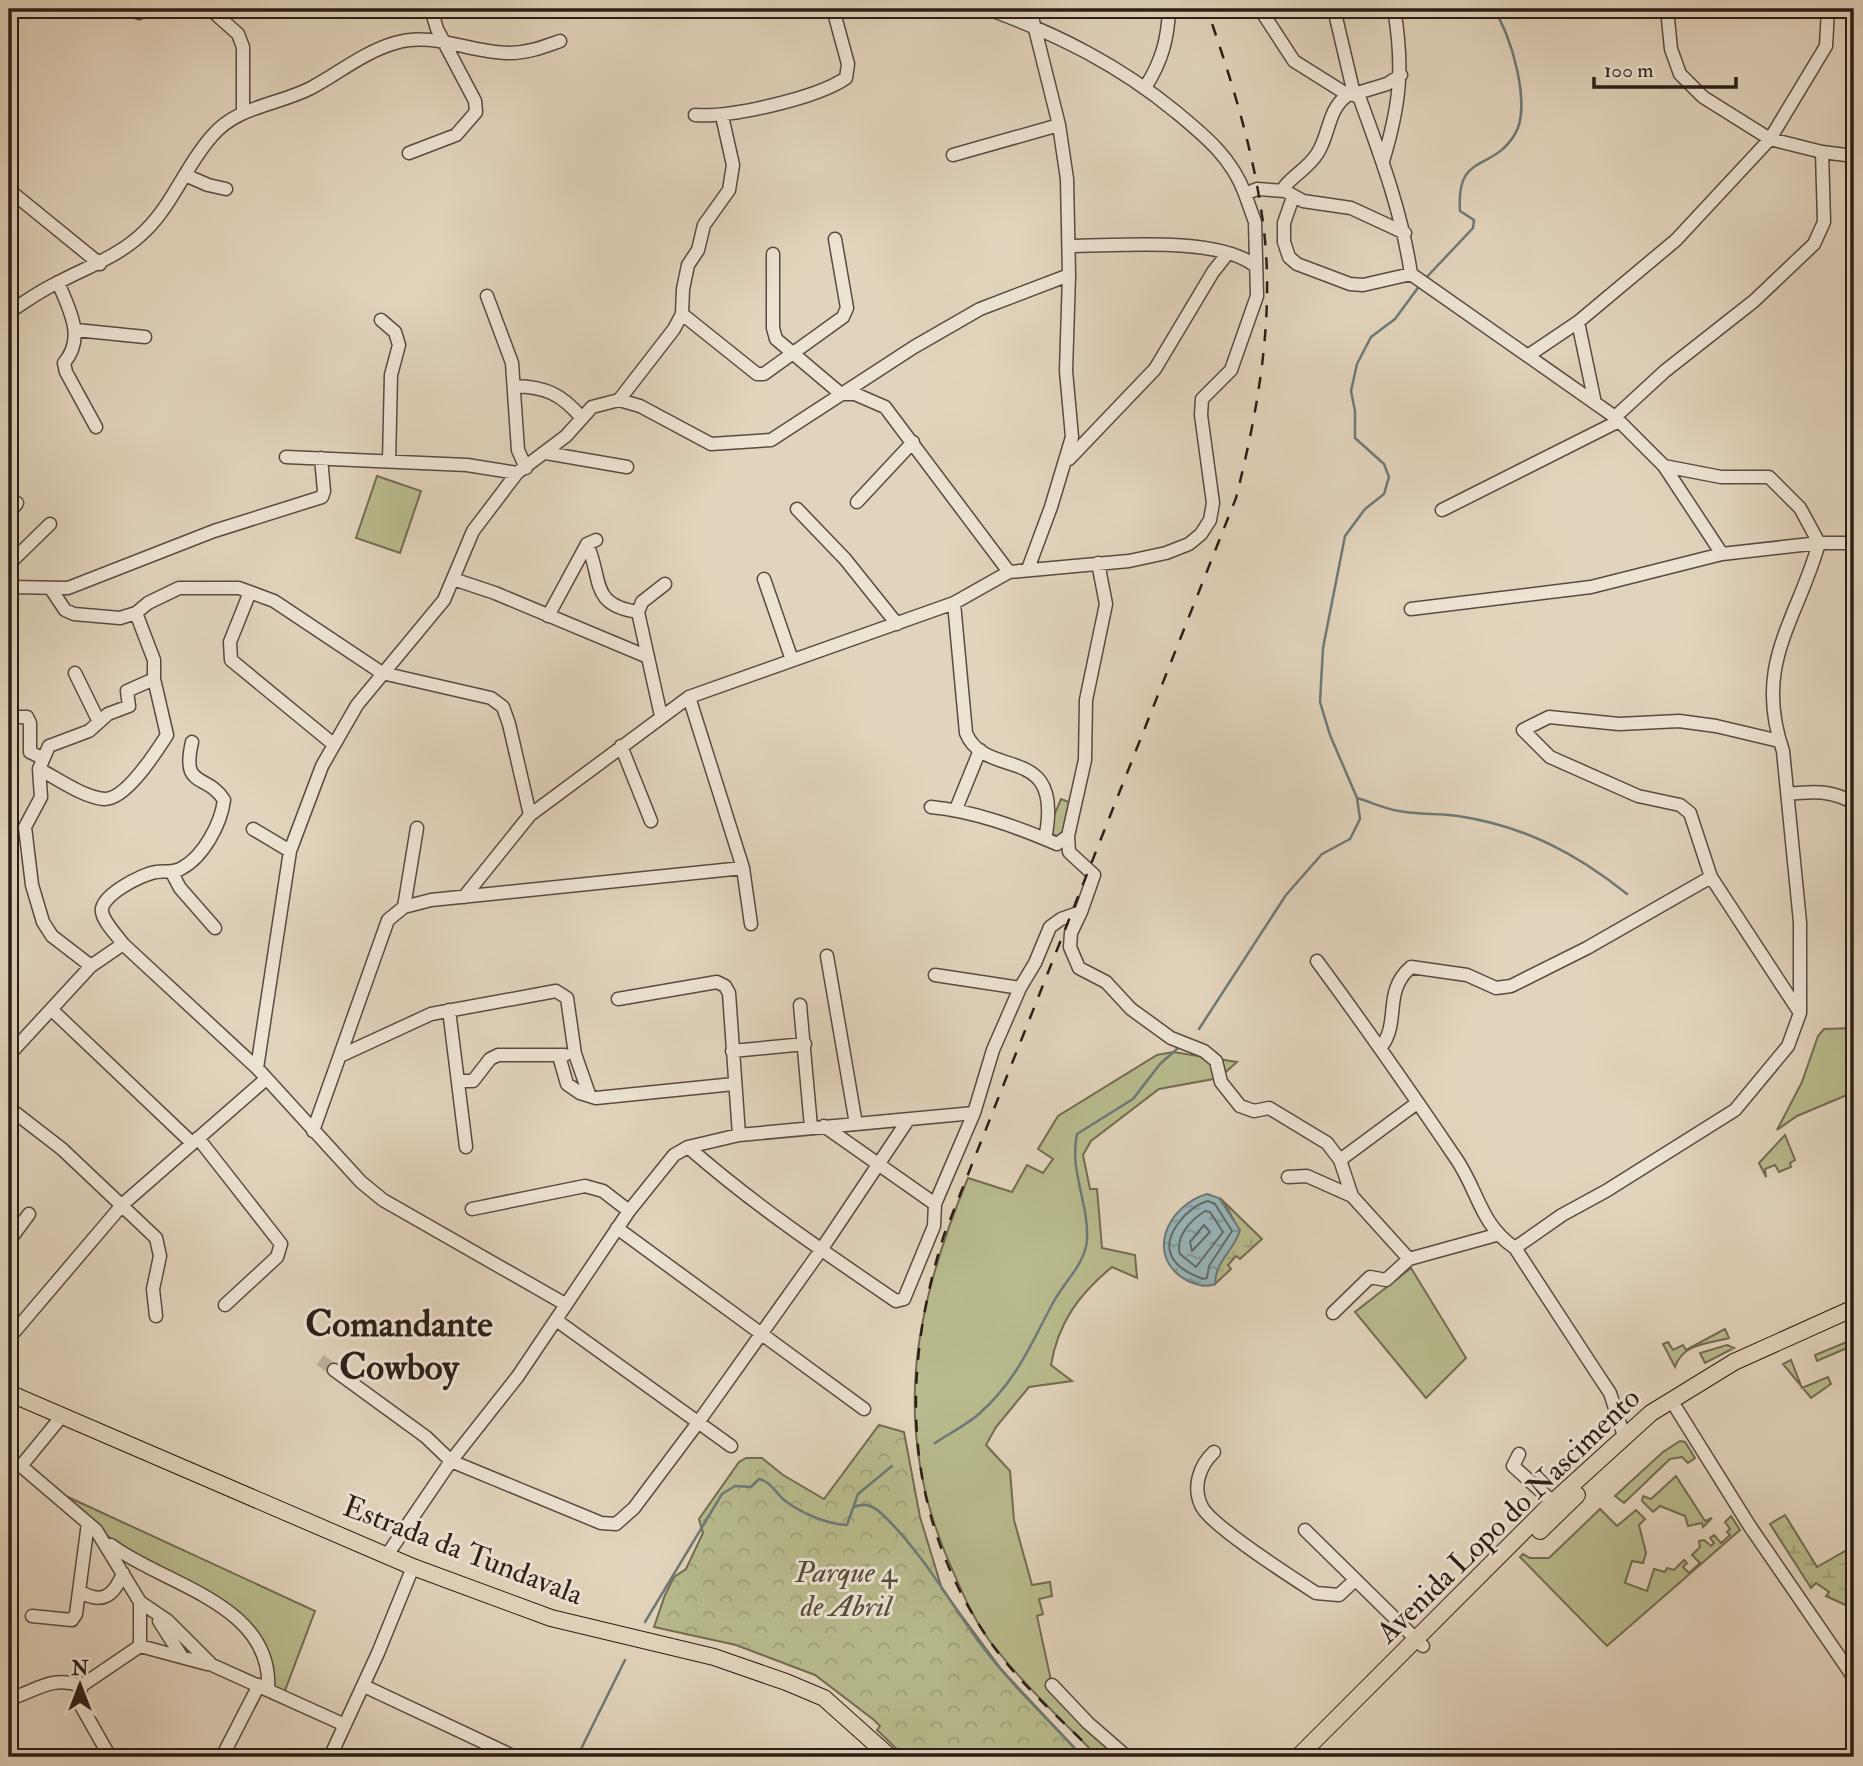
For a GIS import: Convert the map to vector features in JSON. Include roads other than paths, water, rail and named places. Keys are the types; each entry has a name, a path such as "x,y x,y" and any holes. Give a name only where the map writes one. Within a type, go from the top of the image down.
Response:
{"main road":[{"name":"Avenida Lopo do Nascimento","path":"1311,1757 1553,1502 1625,1436 1670,1400 1734,1362 1854,1308"},
{"name":"Avenida Lopo do Nascimento","path":"1298,1757 1628,1446 1676,1408 1751,1365 1854,1320"},
{"name":"Estrada da Tundavala","path":"9,1393 413,1567 551,1618 714,1657 786,1682 824,1698 890,1757"}],"street":[{"path":"210,9 237,34 243,47 243,112"},
{"path":"409,153 436,145 456,135 476,111 475,101 448,44 437,29 431,9"},
{"path":"695,115 722,116 811,93 846,78 848,64 833,9"},
{"path":"464,897 530,815 689,698 954,603 1009,572 1098,564 1166,554 1201,534 1210,520 1213,503 1201,415 1202,399 1231,370 1257,296 1259,278 1254,265 1255,222 1237,173 1208,138 1146,86 1092,53 988,9"},
{"path":"1028,569 1066,462 1072,437 1066,371 1069,275 1067,180 1059,124 1030,9"},
{"path":"1146,86 1157,71 1167,38 1169,9"},
{"path":"1260,9 1294,61 1360,99 1383,161 1417,279"},
{"path":"1334,9 1351,94"},
{"path":"1383,161 1400,99 1401,75 1394,9"},
{"path":"1667,9 1671,49 1680,74 1703,97 1770,139 1822,152 1854,156"},
{"path":"1529,355 1578,322 1676,240 1770,139 1826,46 1828,9"},
{"path":"9,312 58,282 100,264 145,232 211,136 243,112 310,89 360,58 394,43 431,38 448,44 508,53 534,51 561,41"},
{"path":"1401,75 1387,84 1351,94 1332,114 1319,151 1305,171 1285,186 1289,194 1284,242 1289,257 1297,264 1350,284 1417,279 1529,355 1617,419 1664,466 1722,554"},
{"path":"619,400 674,329 682,314 682,289 688,265 698,250 704,225 729,190 733,177 722,116"},
{"path":"953,155 1059,124"},
{"path":"1442,510 1617,419 1665,372 1754,301 1814,244 1824,222 1822,152"},
{"path":"186,175 208,185 226,188"},
{"path":"1245,194 1257,189 1351,208 1405,233"},
{"path":"9,190 100,264"},
{"path":"682,314 757,374 764,374 836,324 847,308 835,239"},
{"path":"1069,246 1162,243 1243,256 1254,265"},
{"path":"1066,462 1155,369 1213,272 1228,253"},
{"path":"773,254 773,328 776,339 841,394 855,394 885,407 1009,572"},
{"path":"257,1069 290,851 302,812 332,743 382,673 444,600 473,531 521,470 566,436 592,407 619,400 640,406 711,444 771,440 980,309 1069,275"},
{"path":"58,282 76,330 75,347 64,363 96,427"},
{"path":"487,296 512,363 521,470"},
{"path":"381,320 395,332 399,345 391,375 389,461"},
{"path":"1578,322 1595,404"},
{"path":"76,330 145,337"},
{"path":"515,386 546,388 558,394 581,417"},
{"path":"857,502 913,442"},
{"path":"546,453 627,467"},
{"path":"286,457 521,470"},
{"path":"10,583 51,589 68,587 214,531 322,497 324,491 321,458"},
{"path":"1515,1248 1562,1215 1606,1191 1735,1110 1788,1046 1800,1013 1800,922 1788,794 1772,686 1774,669 1788,621 1811,572 1819,543 1800,509 1769,477 1721,477 1664,466"},
{"path":"797,509 845,559 897,624"},
{"path":"9,564 50,524"},
{"path":"548,616 592,542 603,597 613,607 638,612"},
{"path":"1412,609 1591,587 1722,554 1819,543 1854,543"},
{"path":"1098,564 1106,604 1086,700 1085,760 1068,836 1069,852 1094,875 1071,933 1070,947 1079,968 1106,982 1131,1009 1171,1038 1204,1051 1216,1061 1221,1082 1240,1106 1254,1111 1269,1108 1318,1136 1340,1160 1352,1196 1409,1259"},
{"path":"453,579 648,657"},
{"path":"764,579 792,660"},
{"path":"661,716 638,612 642,602 665,584"},
{"path":"51,589 65,610 74,614 120,618 136,613 153,600 189,586 231,587 274,601 382,673 491,698 503,707 530,815"},
{"path":"250,592 230,642 231,660 332,743"},
{"path":"954,603 966,733 969,741 980,750 1037,778 1048,794 1051,813 1045,839"},
{"path":"9,717 27,718 30,723 30,752 40,763 93,796 112,798 126,790 167,735 154,679 154,660 136,613"},
{"path":"75,673 99,722"},
{"path":"91,967 72,948 52,936 36,905 27,857 25,827 41,797 40,763 49,746 89,731 99,722 129,706 127,691 154,679"},
{"path":"689,698 743,868 751,924"},
{"path":"1779,741 1716,726 1678,721 1619,724 1549,717 1523,730 1550,757 1638,796 1681,805 1690,813 1711,877 1800,1013"},
{"path":"191,742 187,764 190,774 197,782 219,792 224,800 208,842 184,867 172,873 162,871 146,875 109,895 103,904 102,913 123,944 257,1069 361,1182 383,1199 565,1304"},
{"path":"621,746 651,821"},
{"path":"956,809 980,750"},
{"path":"1788,794 1815,790 1835,793 1854,803"},
{"path":"931,807 956,809 1015,826 1057,844 1068,836"},
{"path":"404,907 417,828"},
{"path":"253,829 290,851"},
{"path":"313,1131 388,920 404,907 431,900 743,868"},
{"path":"172,873 180,888 215,928"},
{"path":"1381,1047 1392,1028 1390,1014 1397,985 1411,967 1467,975 1496,988 1511,986 1587,948 1711,877"},
{"path":"688,1147 728,1182 821,1250 896,1301 904,1299 934,1226 935,1204 974,1113 993,1050 1020,988 1035,963 1050,927 1061,919 1081,912"},
{"path":"9,1055 91,967 123,944"},
{"path":"827,956 856,1124"},
{"path":"1317,961 1381,1047 1459,1163 1496,1235 1515,1248 1609,1393 1625,1436"},
{"path":"935,975 1020,988"},
{"path":"618,999 717,982 725,986 729,993 739,1135"},
{"path":"340,1056 418,1019 449,1010 556,991 563,993 566,999 575,1054 589,1094"},
{"path":"800,1005 818,1126 935,1204"},
{"path":"52,1010 195,1140 281,1244 276,1258 225,1304"},
{"path":"449,1010 466,1147"},
{"path":"732,1051 806,1044"},
{"path":"458,1081 473,1080 490,1059 498,1055 575,1054"},
{"path":"559,1056 567,1084 580,1093 596,1098 734,1084"},
{"path":"9,1338 123,1204 266,1079"},
{"path":"1340,1160 1417,1103"},
{"path":"9,1108 62,1149 156,1238 160,1256 153,1289 156,1316"},
{"path":"387,1555 451,1461 477,1431 556,1320 629,1211 674,1155 688,1147 739,1135 974,1113"},
{"path":"334,1370 426,1437 451,1461 601,1523 616,1524 634,1508 697,1424 821,1250 908,1120"},
{"path":"1288,1177 1307,1176 1352,1196"},
{"path":"472,1209 585,1186 603,1191 629,1211"},
{"path":"9,1241 29,1214"},
{"path":"617,1228 864,1409"},
{"path":"1333,1313 1370,1277 1386,1279 1409,1259 1496,1235"},
{"path":"556,1320 731,1446"},
{"path":"1676,1408 1749,1525 1854,1678"},
{"path":"62,1416 15,1466 139,1566 181,1581 207,1595 250,1632 265,1660 270,1675 222,1757"},
{"path":"1214,1452 1201,1469 1197,1484 1204,1511 1316,1593 1339,1595 1354,1581"},
{"path":"1519,1454 1513,1466 1553,1502"},
{"path":"32,1616 72,1620 76,1614 88,1523"},
{"path":"1305,1530 1419,1642"},
{"path":"105,1541 140,1602 154,1611 212,1665"},
{"path":"330,1757 364,1686 413,1567"},
{"path":"79,1591 91,1598 106,1598 114,1593 123,1573"},
{"path":"140,1602 140,1646"},
{"path":"154,1611 182,1657"},
{"path":"81,1686 140,1646 212,1665 345,1725"},
{"path":"9,1699 51,1682 68,1681 81,1686"},
{"path":"1052,1685 1127,1757"},
{"path":"81,1686 80,1704 110,1757"},
{"path":"364,1686 515,1757"}],"water":[{"path":"1207,1194 1219,1198 1240,1230 1221,1262 1215,1284 1205,1286 1188,1281 1175,1271 1167,1259 1164,1247 1171,1221 1193,1200"}],"waterway":[{"path":"1424,280 1473,228 1474,220 1460,211 1460,192 1464,179 1477,165 1506,146 1520,122 1517,70 1506,34 1493,9"},
{"path":"1199,1029 1286,895 1322,854 1350,839 1360,819 1357,798 1330,735 1320,702 1323,648 1345,536 1365,509 1384,494 1389,477 1384,464 1355,438 1355,411 1351,391 1357,364 1371,337 1395,319 1420,285"},
{"path":"1357,798 1394,810 1458,816 1527,834 1569,854 1627,894"},
{"path":"935,1443 975,1417 1004,1387 1023,1360 1054,1301 1083,1257 1087,1226 1075,1161 1077,1134 1133,1099 1160,1064 1178,1048"},
{"path":"645,1622 722,1494 735,1486 751,1487 759,1479 798,1509 822,1520 847,1525 858,1494 892,1466"},
{"path":"854,1507 873,1507 896,1528 922,1559 991,1657 1083,1757"},
{"path":"577,1757 625,1660"}],"tunnel":[{"path":"320,1360 334,1370"}],"railway":[{"path":"1099,1757 1040,1700 999,1654 959,1590 939,1541 925,1492 918,1441 916,1390 920,1339 944,1235 1236,498 1251,434 1265,338 1265,240 1243,123 1207,9"}],"district":[{"name":"Comandante Cowboy","path":"399,1344"}],"park label":[{"name":"Parque 4 de Abril","path":"846,1589"}]}
